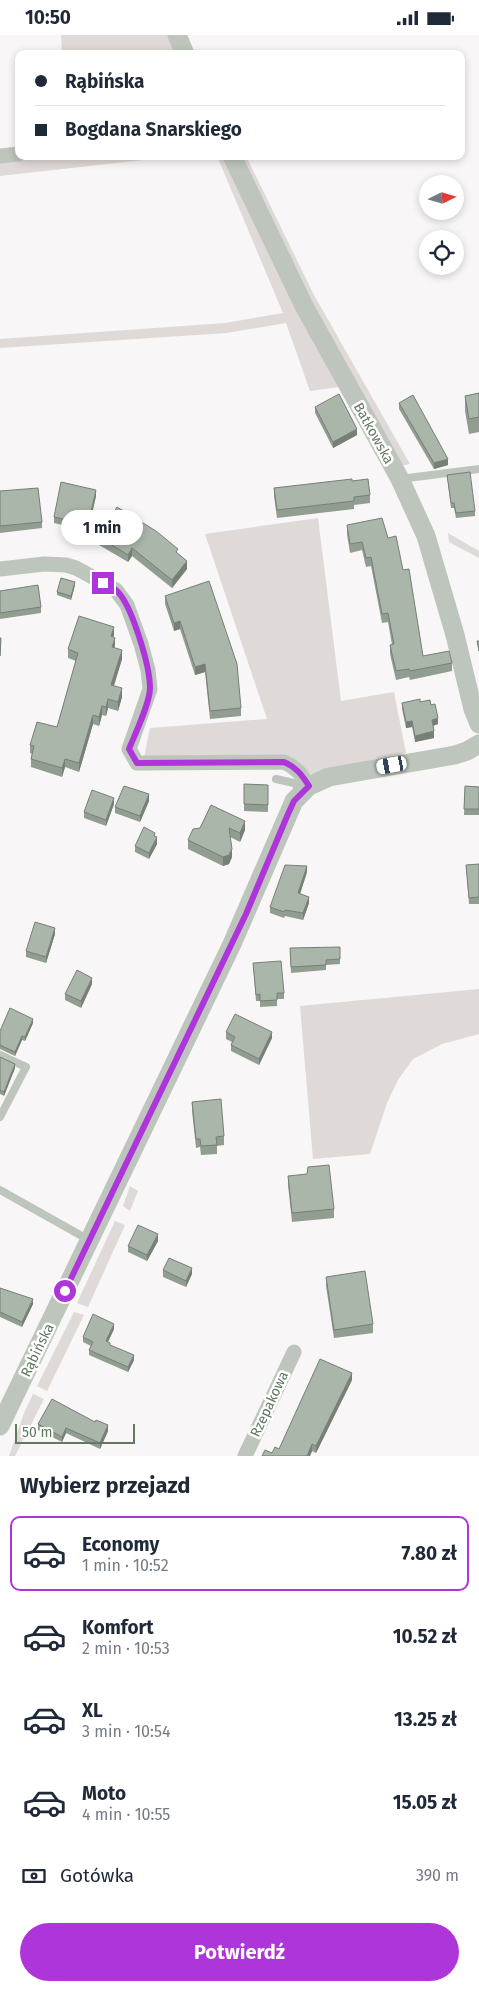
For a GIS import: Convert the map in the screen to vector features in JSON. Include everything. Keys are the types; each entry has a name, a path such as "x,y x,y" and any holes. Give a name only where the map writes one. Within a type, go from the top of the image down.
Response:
{"street":[{"path":"177,35 183,50"},
{"path":"0,156 15,154"},
{"name":"Batkowska","path":"234,160 304,306 400,479 426,537 455,635 473,709 479,724"},
{"path":"0,569 44,564 66,565 76,568 116,590 122,597 141,643 150,689 129,749 137,763 284,762 292,765 300,773 306,788 329,777 455,755 479,744"},
{"name":"Rąbińska","path":"0,1426 252,900 294,801 306,788"},
{"name":"Rzepakowa","path":"245,1456 294,1352"}],"lane":[{"path":"400,479 479,469"},
{"path":"276,779 306,788"},
{"path":"0,1055 26,1067 0,1117"},
{"path":"0,1190 89,1240"}],"shaded area":[{"path":"61,35 168,35 174,50 62,50"},
{"path":"18,160 143,160 0,176 0,162"},
{"path":"219,160 226,160 339,387 310,391 286,323 227,333 0,348 0,339 225,323 283,313"},
{"path":"241,160 248,160 314,295 410,464 400,466 309,303"},
{"path":"318,518 341,701 394,692 406,753 328,769 312,775 295,761 144,757 150,728 267,719 205,534"},
{"path":"448,533 479,551 479,558 449,542"},
{"path":"479,989 479,1034 442,1044 413,1059 398,1080 387,1103 370,1154 313,1159 300,1006"},
{"path":"130,1186 138,1191 130,1211 123,1206"},
{"path":"115,1221 125,1225 88,1307 77,1303"},
{"path":"74,1312 84,1315 47,1391 37,1386"},
{"path":"33,1394 44,1399 15,1456 9,1456 24,1413"}],"building":[{"path":"479,393 479,417 469,419 465,396"},
{"path":"339,394 357,429 333,442 315,407"},
{"path":"413,395 448,459 434,463 399,403"},
{"path":"470,472 475,511 456,513 454,503 451,503 447,475"},
{"path":"352,479 352,481 368,479 370,495 354,497 354,501 277,510 274,488"},
{"path":"61,482 96,490 88,525 54,517"},
{"path":"38,488 42,522 0,526 0,491"},
{"path":"117,507 156,531 178,549 176,552 187,561 172,580 132,548 128,555 99,537"},
{"path":"382,518 388,538 396,536 403,570 409,569 423,656 449,651 452,663 410,671 409,669 396,671 390,645 394,644 388,613 382,614 371,557 366,558 362,542 350,544 347,525"},
{"path":"61,578 75,582 71,596 57,592"},
{"path":"209,581 237,664 241,708 210,711 205,664 195,667 180,621 174,623 165,596"},
{"path":"38,585 41,607 0,613 0,591"},
{"path":"79,616 114,627 111,636 115,638 112,647 122,650 111,685 122,688 118,702 108,699 106,707 102,706 99,717 93,715 79,763 65,759 62,768 31,759 34,746 30,745 37,722 57,727 78,653 68,649"},
{"path":"420,699 420,702 430,700 431,705 435,704 438,718 432,720 434,731 415,736 412,721 406,722 402,703"},
{"path":"244,784 268,785 268,805 244,804"},
{"path":"124,786 149,794 140,816 115,807"},
{"path":"465,786 479,787 479,809 464,809"},
{"path":"92,790 114,798 106,820 84,812"},
{"path":"211,805 245,821 240,833 229,828 232,849 229,855 223,857 188,840 193,829 200,828"},
{"path":"144,827 155,833 154,836 157,837 149,853 135,846"},
{"path":"479,864 479,897 469,898 466,865"},
{"path":"285,865 307,866 298,893 309,897 303,913 285,910 284,912 270,907"},
{"path":"35,922 55,928 46,957 26,951"},
{"path":"340,947 340,959 326,960 326,965 291,967 290,948"},
{"path":"281,961 284,993 277,993 277,1000 260,1001 260,994 256,995 253,963"},
{"path":"77,970 92,978 81,1001 65,994"},
{"path":"10,1008 33,1019 25,1037 22,1036 15,1052 0,1045 0,1031"},
{"path":"235,1014 272,1032 259,1059 231,1045 235,1037 226,1032"},
{"path":"0,1057 15,1064 4,1092 0,1090"},
{"path":"221,1099 224,1136 216,1137 217,1145 201,1146 200,1139 196,1139 192,1102"},
{"path":"329,1165 334,1209 292,1213 288,1176 307,1174 308,1167"},
{"path":"138,1225 158,1234 147,1255 128,1246"},
{"path":"169,1258 192,1268 186,1281 163,1270"},
{"path":"365,1271 373,1324 334,1330 326,1277"},
{"path":"0,1288 33,1299 22,1322 0,1312"},
{"path":"93,1314 114,1324 106,1341 110,1345 134,1355 128,1367 89,1350 93,1342 83,1337"},
{"path":"320,1359 352,1373 316,1446 312,1444 307,1456 262,1456 265,1450 272,1453 275,1447 279,1449"},
{"path":"52,1399 95,1422 96,1420 108,1425 100,1443 66,1428 62,1437 38,1424"}],"route":[{"path":"65,1291 246,914 294,801 309,786 292,765 284,762 137,763 129,749 150,689 148,671 141,643 126,605 116,590 103,583"}]}
